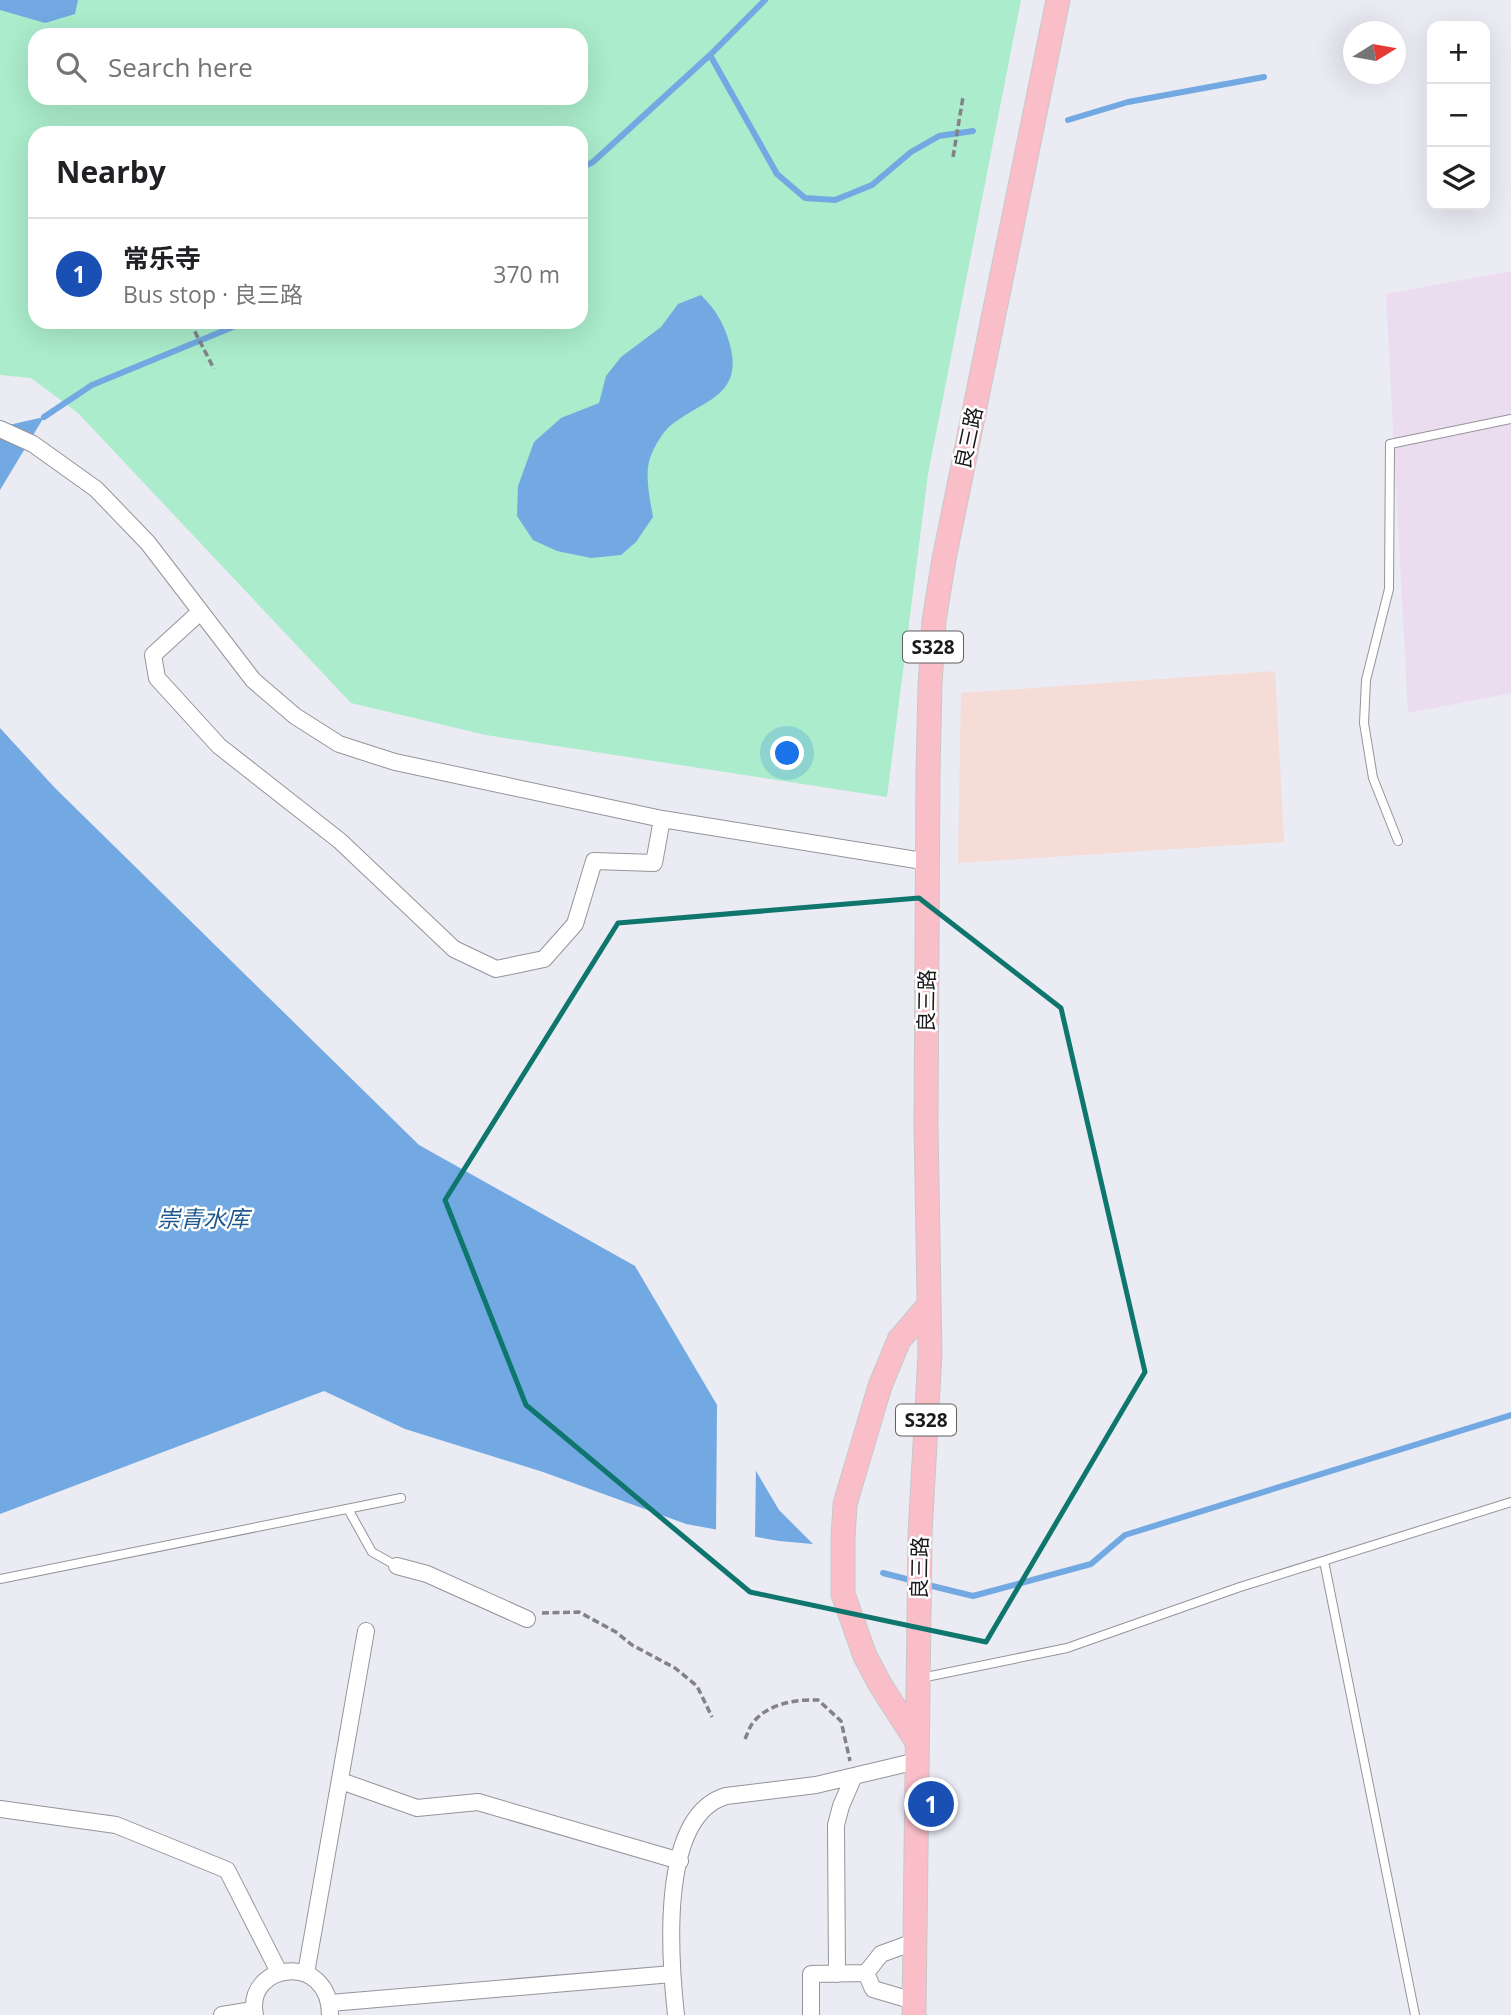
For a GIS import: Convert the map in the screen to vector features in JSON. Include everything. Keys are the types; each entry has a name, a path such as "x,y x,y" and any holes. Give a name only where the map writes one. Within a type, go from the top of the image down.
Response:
{"main road":[{"name":"良三路","path":"914,2008 920,1534 930,1353 926,1125 930,685 934,621 944,559 1058,0"},
{"path":"917,1751 865,1656 843,1594 843,1538 845,1504 880,1386 899,1339 929,1305"}],"street":[{"path":"0,429 33,444 96,489 148,543 253,680 295,716 339,744 395,762 662,819 929,862"},
{"path":"200,612 153,655 157,678 219,746 340,841 454,949 495,969 544,959 575,924 594,861 654,863 662,819"},
{"path":"397,1566 427,1574 527,1619"},
{"path":"306,1973 366,1631"},
{"path":"676,2015 672,1974 672,1910 683,1844 696,1818 705,1807 715,1800 816,1785 854,1776 917,1751"},
{"path":"837,1974 836,1825 841,1805 854,1776"},
{"path":"341,1781 417,1808 478,1802 680,1861"},
{"path":"0,1809 116,1825 226,1870 279,1972"},
{"path":"811,2015 811,1974 866,1973 881,1954 914,1942"},
{"path":"222,2015 254,2013 255,1998 260,1987 268,1978 279,1972 292,1970 317,1979 326,1990 330,2009 672,1974"},
{"path":"866,1973 873,1989 914,2008"}],"lane":[{"path":"1398,841 1373,778 1364,723 1366,680 1390,589 1390,444 1511,419"},
{"path":"0,1579 401,1498"},
{"path":"919,1678 1066,1648 1240,1587 1511,1502"},
{"path":"348,1509 372,1552 397,1566"},
{"path":"1324,1561 1415,2015"}],"path":[{"path":"953,157 963,97"},
{"path":"194,329 214,369"},
{"path":"527,1619 546,1612 579,1612 675,1668 696,1686 712,1717"},
{"path":"745,1739 752,1723 772,1708 798,1699 818,1700 841,1721 854,1776"}],"highlighted area":[{"path":"919,898 1061,1008 1145,1372 986,1642 750,1592 526,1405 445,1200 618,923"}],"shaded area":[{"path":"1511,271 1511,693 1408,713 1386,294"},
{"path":"1275,671 1284,842 958,863 961,693"}],"green space":[{"path":"0,0 1021,0 928,474 887,797 486,735 351,703 78,413 31,378 0,375"}],"water":[{"path":"0,0 78,0 75,14 45,23 0,10"},
{"path":"701,295 716,312 725,331 733,362 731,376 717,395 670,426 658,442 648,468 653,517 636,542 621,555 591,558 557,551 533,540 517,516 518,486 534,442 561,418 599,403 606,376 621,357 661,327 678,304"},
{"path":"44,417 0,490 0,427"},
{"name":"崇青水库","path":"0,728 55,788 419,1145 635,1266 779,1510 813,1544 779,1541 686,1524 543,1472 405,1429 324,1391 0,1514"}],"pier":[{"path":"717,1404 721,1404 756,1463 755,1540 716,1533"}],"waterway":[{"path":"588,164 710,55 765,0"},
{"path":"710,55 777,174 805,198 835,200 872,185 911,152 939,136 973,131"},
{"path":"1068,120 1128,102 1264,77"},
{"path":"44,417 92,385 228,329"},
{"path":"924,1584 973,1596 1091,1564 1125,1535 1511,1415"},
{"path":"883,1573 914,1581"}],"place":[{"name":"常乐寺","path":"931,1804"}]}
